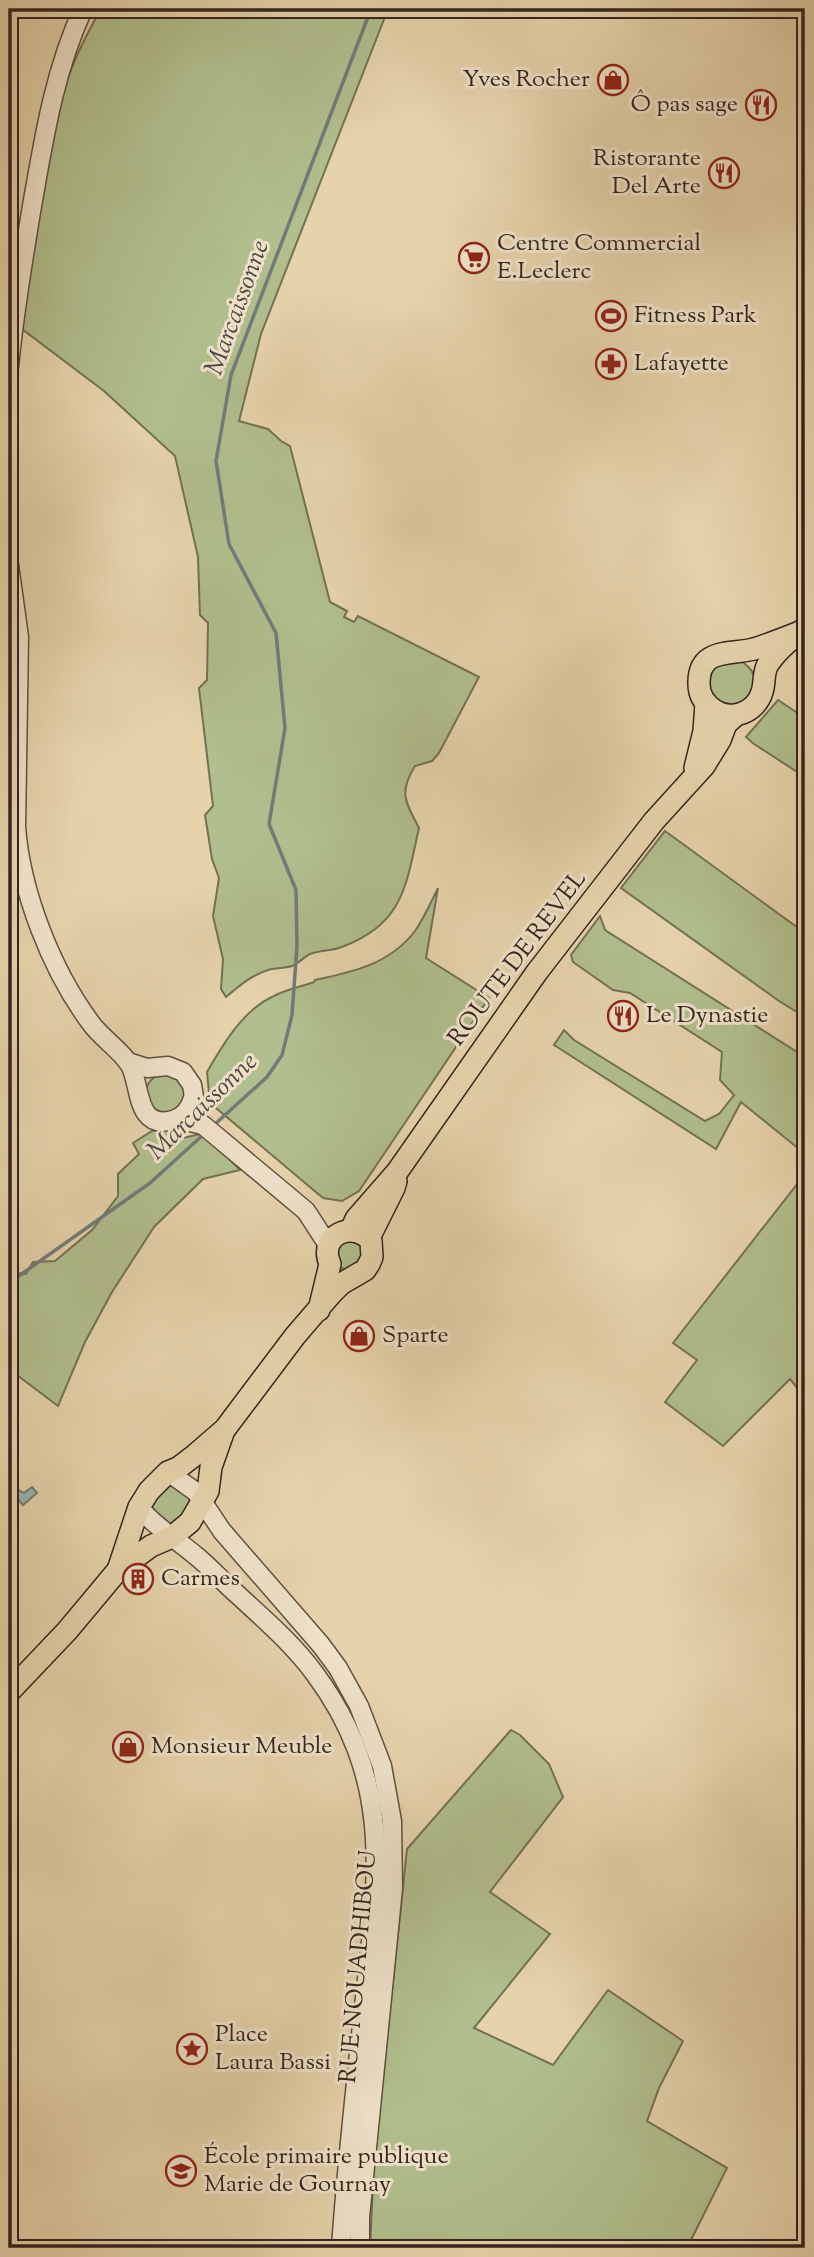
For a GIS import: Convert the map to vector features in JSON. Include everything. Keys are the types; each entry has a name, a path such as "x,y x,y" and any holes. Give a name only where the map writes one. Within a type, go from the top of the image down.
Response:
{"main road":[{"path":"739,652 757,664 763,678 763,687 758,700 749,710 736,715 719,713 706,704 700,692 699,683 704,665 721,652 739,652 765,646 803,630"},
{"path":"763,678 773,657 803,630"},
{"name":"ROUTE DE REVEL","path":"688,782 702,741 706,704"},
{"name":"ROUTE DE REVEL","path":"319,1310 344,1241 394,1188 397,1172 537,972 654,821 711,756 726,724 736,715"},
{"path":"344,1241 341,1274 355,1275"},
{"name":"ROUTE DE REVEL","path":"118,1570 139,1507 149,1491 168,1472 178,1468 225,1429 295,1336 341,1284 365,1270 372,1257 344,1241"},
{"name":"ROUTE DE REVEL","path":"9,1692 67,1631 118,1570 151,1546 172,1537 190,1522 208,1491 211,1468 225,1429"}],"street":[{"path":"9,367 13,323 52,97 62,58 83,9"},
{"path":"9,565 19,637 16,797 18,852 39,922 72,996 92,1026 128,1062 139,1088 140,1105 147,1114 162,1121 177,1119 203,1125"},
{"path":"128,1062 147,1068 168,1066 183,1072 192,1085 193,1098 203,1125 344,1241"},
{"path":"139,1088 143,1078 155,1068"},
{"path":"177,1119 188,1110 193,1098"},
{"name":"RUE NOUADHIBOU","path":"168,1472 187,1484 203,1502 222,1531 338,1668 369,1729 386,1785 394,1841 393,1888 359,2248"},
{"name":"RUE NOUADHIBOU","path":"139,1507 270,1623 315,1674 343,1718 367,1779 376,1829 376,1876 341,2248"}],"green space":[{"path":"101,9 388,9 261,334 239,421 268,429 290,446 330,602 347,611 344,617 354,622 358,616 479,677 439,753 432,761 415,766 410,775 405,791 406,798 419,828 405,885 390,914 363,938 338,948 310,954 292,966 258,974 226,997 221,989 223,959 213,916 219,878 212,859 205,815 213,806 199,688 207,680 208,623 200,615 198,557 175,456 104,391 22,329 44,179 56,119 75,59"},
{"path":"732,660 748,667 755,683 748,699 732,706 716,699 709,683 716,667"},
{"path":"778,700 805,718 805,777 746,737"},
{"path":"665,831 805,933 805,1017 621,888"},
{"path":"438,888 426,958 489,998 359,1191 342,1201 323,1198 210,1103 207,1072 234,1030 261,1003 315,980 370,965 394,951 415,931"},
{"path":"600,916 605,930 805,1057 805,1154 741,1102 716,1149 554,1045 564,1030 574,1040 705,1121 719,1114 734,1095 720,1080 722,1052 630,993 613,990 573,962 571,955"},
{"path":"165,1074 178,1080 184,1093 178,1106 165,1112 152,1106 146,1093 152,1080"},
{"path":"177,1126 183,1138 200,1134 218,1147 240,1170 203,1179 154,1227 112,1292 85,1342 58,1406 9,1369 9,1256 15,1260 12,1272 26,1274 33,1262 55,1261 92,1230 118,1196 118,1174 139,1154 133,1143 152,1131"},
{"path":"805,1174 805,1393 803,1395 790,1379 723,1446 665,1402 697,1360 673,1343"},
{"path":"341,1240 360,1241 366,1255 349,1271 339,1267 334,1248"},
{"path":"170,1483 191,1499 186,1513 171,1525 151,1510 150,1503"},
{"path":"511,1730 520,1735 549,1764 563,1797 490,1892 550,1934 474,2028 553,2065 608,1990 683,2041 659,2088 647,2121 727,2168 687,2248 370,2248 374,2163 407,1849"}],"water":[{"path":"32,1487 37,1493 23,1505 13,1494 18,1490 24,1493"}],"waterway":[{"name":"Marcaissonne","path":"213,1126 267,1077 282,1055 292,1015 297,946 296,890 269,824 285,728 276,633 229,544 216,461 231,375 371,9"},
{"name":"Marcaissonne","path":"9,1283 150,1183 204,1134"}],"place":[{"name":"Yves Rocher","path":"613,80"},
{"name":"Ô pas sage","path":"761,105"},
{"name":"Ristorante Del Arte","path":"724,173"},
{"name":"Centre Commercial E.Leclerc","path":"474,258"},
{"name":"Fitness Park","path":"611,316"},
{"name":"Lafayette","path":"611,364"},
{"name":"Le Dynastie","path":"623,1016"},
{"name":"Sparte","path":"359,1336"},
{"name":"Carmes","path":"138,1579"},
{"name":"Monsieur Meuble","path":"128,1747"},
{"name":"Place Laura Bassi","path":"192,2049"},
{"name":"École primaire publique Marie de Gournay","path":"181,2171"}]}
